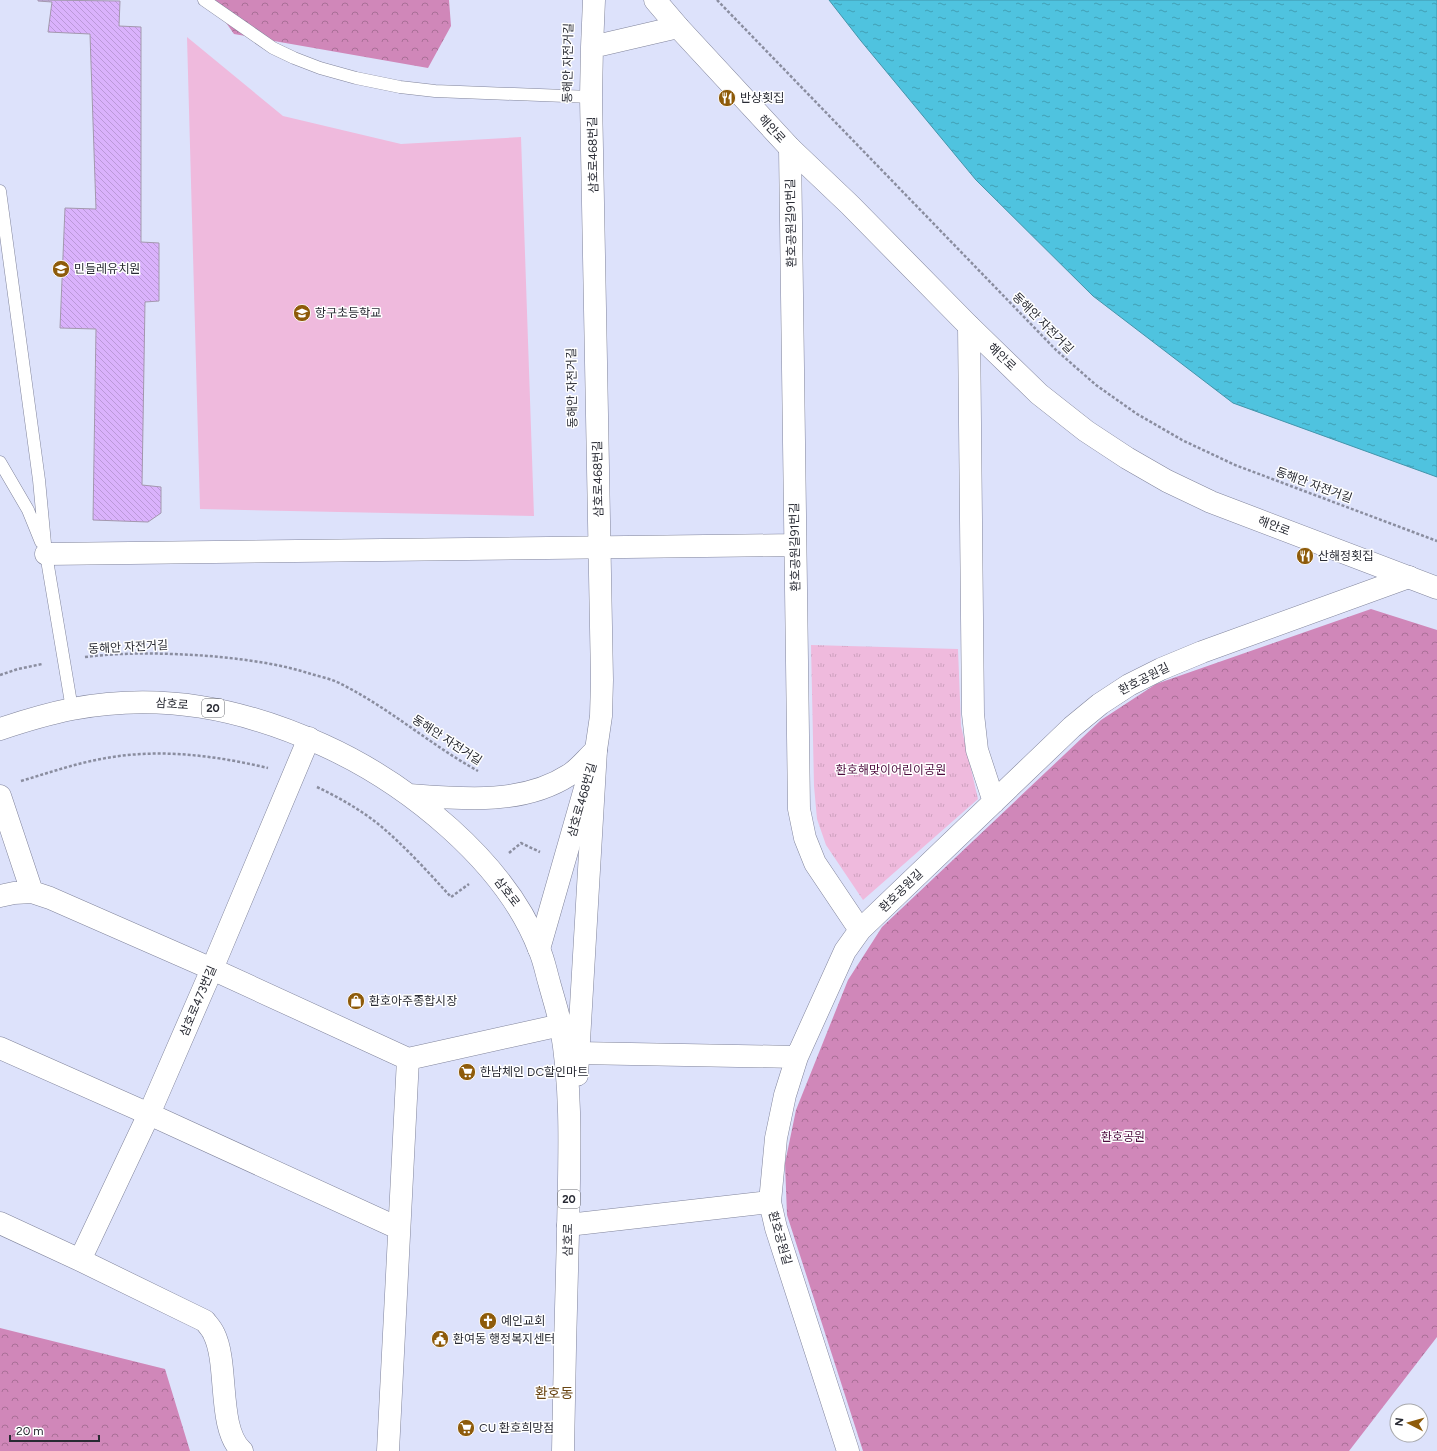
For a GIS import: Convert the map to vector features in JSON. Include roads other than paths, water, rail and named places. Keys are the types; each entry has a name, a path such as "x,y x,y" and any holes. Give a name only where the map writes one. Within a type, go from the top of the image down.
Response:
{"street":[{"name":"삼호로468번길","path":"540,950 596,750 601,716 602,680 592,97 594,0"},
{"name":"해안로","path":"655,0 678,27 790,148 850,204 969,326 1039,394 1086,431 1127,458 1167,481 1211,502 1437,588"},
{"path":"592,47 678,27"},
{"name":"환호공원길91번길","path":"790,148 799,809 805,838 815,863 860,930"},
{"path":"969,326 973,714 977,750 994,802"},
{"path":"46,554 795,545"},
{"name":"환호공원길","path":"848,1451 776,1228 770,1202 776,1138 785,1095 797,1057 845,951 860,930 1072,727 1100,704 1128,686 1161,669 1202,652 1409,577"},
{"name":"삼호로","path":"0,729 33,718 72,709 111,704 145,702 182,703 220,709 256,719 309,738 334,750 374,772 410,795 446,825 496,878 519,908 540,950 561,1025 567,1076 570,1137 563,1451"},
{"name":"삼호로473번길","path":"80,1260 149,1114 309,738"},
{"path":"410,795 475,798 512,796 541,789 569,775 596,750"},
{"path":"596,750 568,1225 770,1202"},
{"path":"7,790 32,892"},
{"path":"0,896 14,893 32,892 50,898 212,969 408,1059 561,1025"},
{"path":"0,1048 149,1114 398,1228"},
{"path":"578,1053 797,1057"},
{"path":"388,1451 398,1228 408,1059"},
{"path":"0,1223 205,1321 214,1334 219,1353 229,1428 236,1446 242,1451"}],"lane":[{"path":"204,0 273,48 320,68 356,78 400,87 435,91 592,97"},
{"path":"0,191 39,480 46,554 72,709"},
{"path":"0,462 28,510 46,554"}],"water":[{"path":"829,0 1437,0 1437,477 1233,403 1093,296 976,180"}],"place":[{"name":"반상횟집","path":"727,98"},
{"name":"민들레유치원","path":"61,269"},
{"name":"항구초등학교","path":"302,313"},
{"name":"산해정횟집","path":"1305,556"},
{"name":"환호아주종합시장","path":"356,1001"},
{"name":"한남체인 DC할인마트","path":"467,1072"},
{"name":"예인교회","path":"488,1321"},
{"name":"환여동 행정복지센터","path":"440,1339"},
{"name":"CU 환호희망점","path":"466,1428"}],"district":[{"name":"환호동","path":"554,1393"}],"park label":[{"name":"환호해맞이어린이공원","path":"891,770"},
{"name":"환호공원","path":"1123,1137"}]}
